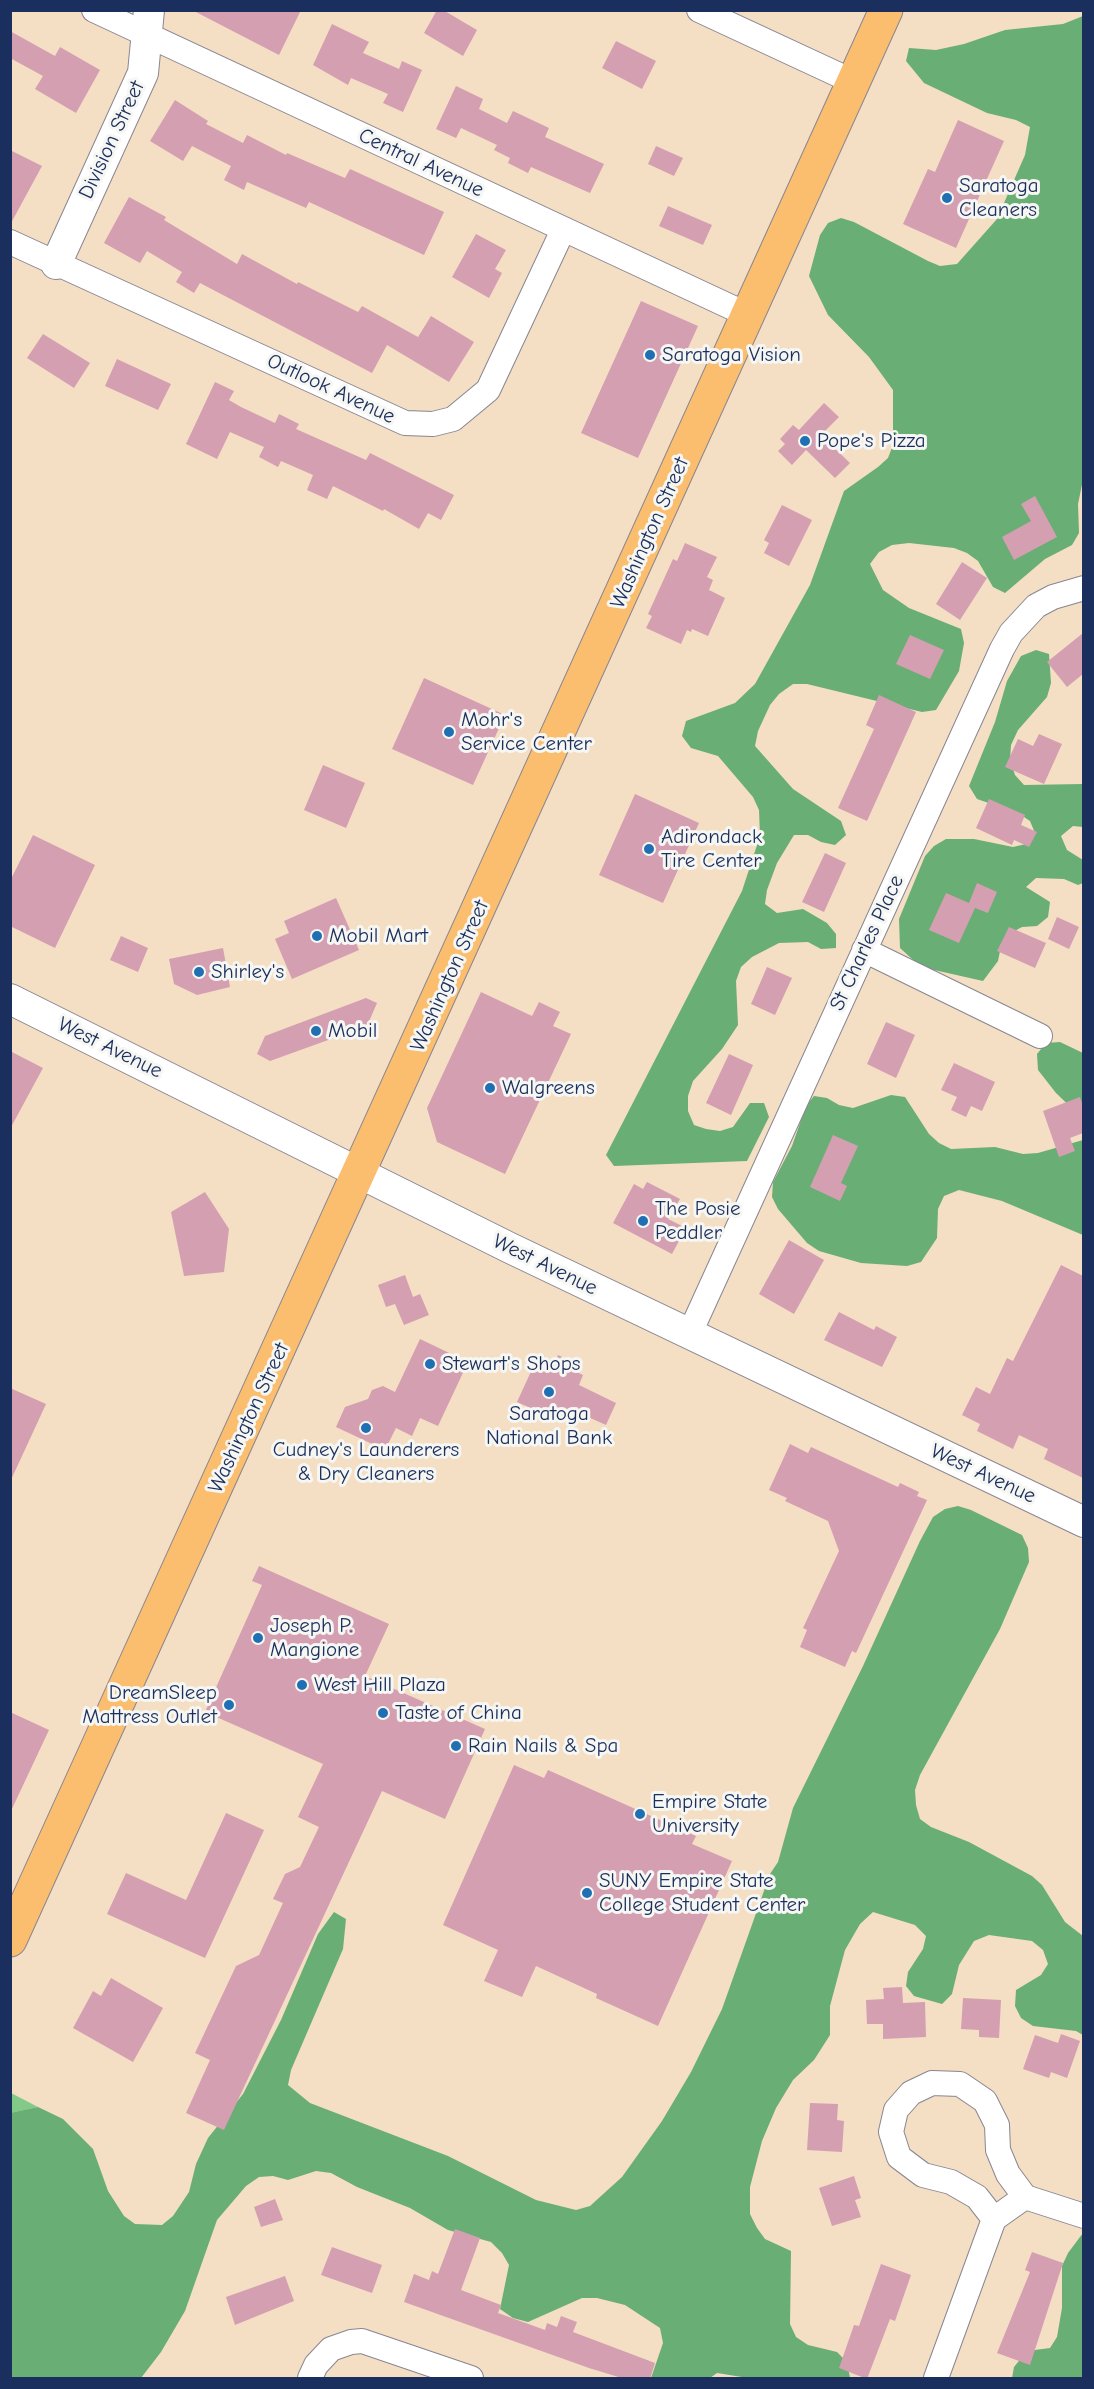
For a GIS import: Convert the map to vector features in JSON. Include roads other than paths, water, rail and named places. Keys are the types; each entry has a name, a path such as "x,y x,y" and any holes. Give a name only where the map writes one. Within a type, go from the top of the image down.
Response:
{"highway":[{"name":"Washington Street","path":"10,1940 360,1174 886,10"}],"street":[{"name":"Central Avenue","path":"94,10 148,22 563,230 748,315"},
{"path":"699,10 854,82"},
{"name":"Division Street","path":"56,264 143,73 148,22"},
{"name":"Outlook Avenue","path":"10,242 405,423 433,424 453,418 488,390 563,230"},
{"name":"St Charles Place","path":"689,1335 1011,633 1036,606 1053,597 1083,588"},
{"path":"864,950 1040,1036"},
{"name":"West Avenue","path":"10,999 689,1335 1083,1522"},
{"path":"994,2219 977,2197 951,2182 922,2175 899,2157 891,2132 896,2110 911,2093 932,2083 960,2084 985,2101 997,2125 998,2150 1008,2174 1026,2197 1083,2216"},
{"path":"936,2379 994,2219 1026,2197"},
{"path":"310,2379 316,2365 331,2349 351,2342 362,2342 471,2379"}],"place":[{"name":"Saratoga Cleaners","path":"947,198"},
{"name":"Saratoga Vision","path":"650,355"},
{"name":"Pope's Pizza","path":"805,441"},
{"name":"Mohr's Service Center","path":"449,732"},
{"name":"Adirondack Tire Center","path":"649,849"},
{"name":"Mobil Mart","path":"317,936"},
{"name":"Shirley's","path":"199,972"},
{"name":"Mobil","path":"316,1031"},
{"name":"Walgreens","path":"490,1088"},
{"name":"The Posie Peddler","path":"643,1221"},
{"name":"Stewart's Shops","path":"430,1364"},
{"name":"Saratoga National Bank","path":"549,1392"},
{"name":"Cudney's Launderers & Dry Cleaners","path":"366,1428"},
{"name":"Joseph P. Mangione","path":"258,1638"},
{"name":"West Hill Plaza","path":"302,1685"},
{"name":"DreamSleep Mattress Outlet","path":"229,1705"},
{"name":"Taste of China","path":"383,1713"},
{"name":"Rain Nails & Spa","path":"456,1746"},
{"name":"Empire State University","path":"640,1814"},
{"name":"SUNY Empire State College Student Center","path":"587,1893"}]}
